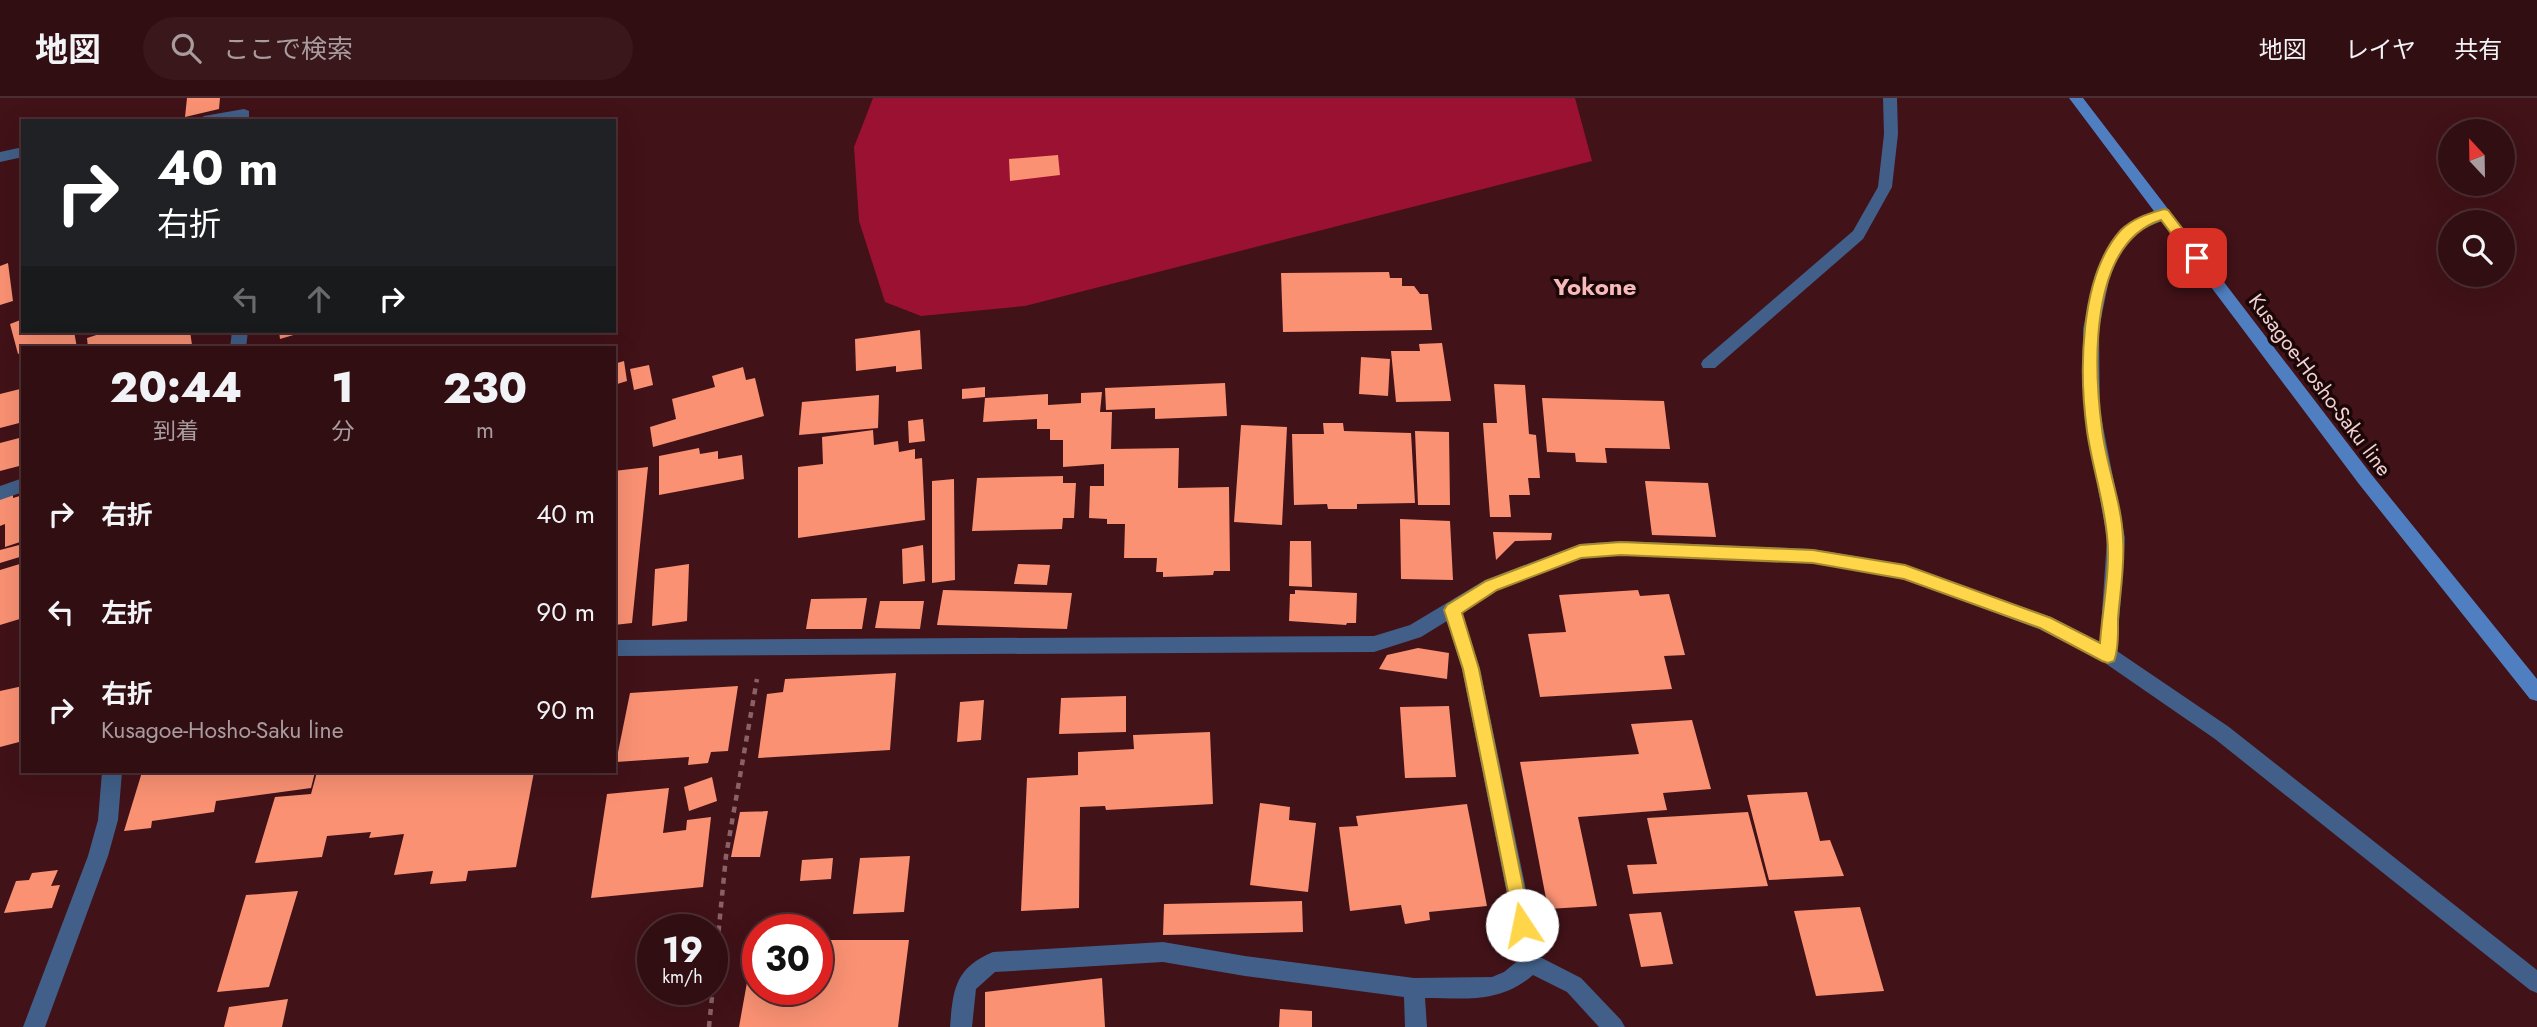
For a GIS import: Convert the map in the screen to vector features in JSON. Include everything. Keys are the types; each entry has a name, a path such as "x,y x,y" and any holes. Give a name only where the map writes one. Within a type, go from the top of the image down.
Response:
{"main road":[{"name":"Kusagoe-Hosho-Saku line","path":"2076,98 2365,479 2537,693"}],"street":[{"path":"244,118 247,98"},
{"path":"1709,364 1858,235 1885,187 1891,134 1890,98"},
{"path":"0,157 21,152"},
{"path":"2108,656 2116,538 2094,431 2089,370 2093,315 2099,288 2114,250 2126,233 2141,221 2164,214"},
{"path":"0,493 21,486"},
{"path":"616,648 1374,644 1415,631 1491,585 1580,551 1621,548 1813,556 1905,572 2045,623 2108,656 2222,733 2537,983"},
{"path":"1452,610 1471,669 1531,963"},
{"path":"34,1027 98,856 108,820 112,773"},
{"path":"961,1027 964,990 975,969 993,961 1163,952 1245,967 1414,988 1492,987 1511,980 1531,963"},
{"path":"1531,963 1574,985 1614,1027"},
{"path":"1414,988 1416,1027"}],"path":[{"path":"709,1027 726,856 762,647"}],"shaded area":[{"path":"873,98 1575,98 1592,161 1025,306 921,316 885,302 859,221 854,147"}],"building":[{"path":"187,98 220,98 219,109 185,117"},
{"path":"1058,155 1060,175 1010,181 1009,159"},
{"path":"8,263 13,301 0,305 0,266"},
{"path":"1389,272 1390,278 1402,278 1402,286 1414,286 1420,294 1428,294 1432,330 1283,332 1281,273"},
{"path":"21,320 21,333 74,333 77,346 21,346 21,353 18,354 10,324"},
{"path":"920,330 922,369 896,372 896,366 856,371 855,339"},
{"path":"103,333 190,333 192,345 88,346 87,338"},
{"path":"279,333 300,333 280,339"},
{"path":"1442,343 1451,401 1396,402 1391,351 1420,351 1419,344"},
{"path":"1361,357 1390,359 1388,396 1359,394"},
{"path":"624,361 627,381 616,384 616,363"},
{"path":"649,365 653,385 634,390 630,369"},
{"path":"743,367 746,380 755,378 764,416 653,447 650,427 676,419 672,399 715,387 712,376"},
{"path":"1225,383 1227,416 1155,419 1155,408 1106,410 1105,388"},
{"path":"1494,384 1525,385 1529,434 1536,435 1540,478 1528,478 1530,495 1509,495 1511,517 1490,517 1483,423 1497,423"},
{"path":"985,387 985,397 962,399 962,389"},
{"path":"20,389 21,423 0,428 0,394"},
{"path":"1102,392 1100,412 1112,412 1111,449 1179,448 1178,488 1229,487 1230,571 1214,571 1213,575 1163,577 1163,572 1156,572 1157,558 1124,558 1125,524 1107,524 1107,519 1089,518 1090,486 1104,486 1104,464 1063,467 1063,440 1050,440 1050,429 1037,429 1037,419 983,422 985,398 1048,394 1048,405 1081,403 1081,393"},
{"path":"879,395 878,428 799,435 802,402"},
{"path":"1542,398 1664,401 1670,449 1605,448 1607,463 1576,462 1575,453 1547,452"},
{"path":"923,419 925,441 909,443 908,421"},
{"path":"1323,423 1343,423 1344,431 1411,433 1415,503 1357,504 1357,509 1328,509 1327,504 1294,505 1292,434 1324,434"},
{"path":"1241,425 1287,427 1282,525 1234,522"},
{"path":"873,430 874,445 898,441 899,452 915,449 915,459 922,458 925,520 798,538 798,467 823,464 822,437"},
{"path":"1415,431 1449,432 1450,505 1418,505"},
{"path":"21,438 21,466 0,471 0,443"},
{"path":"699,448 700,454 718,451 718,459 742,455 744,479 659,495 659,456"},
{"path":"648,467 632,623 616,625 616,471"},
{"path":"1063,476 1063,483 1076,483 1074,518 1063,518 1062,529 972,531 977,478"},
{"path":"954,479 955,580 932,583 932,481"},
{"path":"1645,481 1708,483 1716,537 1652,535"},
{"path":"13,493 13,498 21,496 21,542 5,547 5,524 0,526 0,498"},
{"path":"1400,519 1450,521 1453,580 1401,579"},
{"path":"1493,532 1552,533 1551,540 1515,541 1496,560"},
{"path":"1290,541 1311,541 1312,587 1289,586"},
{"path":"21,545 21,557 0,563 0,550"},
{"path":"923,545 925,581 903,584 902,549"},
{"path":"21,564 21,619 0,625 0,570"},
{"path":"689,564 687,621 652,626 655,569"},
{"path":"1018,564 1050,565 1047,585 1014,584"},
{"path":"943,590 1072,593 1067,629 937,625"},
{"path":"1295,590 1357,593 1356,623 1346,625 1289,621 1290,594 1295,594"},
{"path":"1638,590 1640,596 1669,594 1685,655 1664,656 1672,689 1540,697 1528,634 1566,632 1559,595"},
{"path":"867,598 862,629 806,629 811,599"},
{"path":"880,601 924,601 920,629 875,628"},
{"path":"1418,648 1449,653 1447,679 1379,669 1387,655"},
{"path":"896,673 890,750 758,758 767,694 783,692 785,679"},
{"path":"21,686 21,742 0,747 0,691"},
{"path":"738,686 728,751 711,752 708,763 688,765 689,757 616,762 630,693"},
{"path":"1126,696 1126,732 1059,734 1061,698"},
{"path":"984,700 981,740 957,742 960,702"},
{"path":"1449,706 1456,777 1405,778 1400,707"},
{"path":"1692,720 1711,789 1663,793 1667,810 1578,817 1597,906 1548,909 1520,762 1639,754 1631,724"},
{"path":"1210,732 1213,804 1106,810 1105,806 1080,807 1079,908 1021,911 1027,778 1078,775 1078,752 1134,749 1133,735"},
{"path":"142,773 315,773 311,788 216,801 214,812 152,821 151,828 124,831"},
{"path":"317,773 534,773 516,867 468,871 466,881 430,884 433,871 394,875 404,834 369,838 371,832 327,836 322,857 255,863 275,797 311,794"},
{"path":"712,777 717,801 689,811 684,787"},
{"path":"669,788 663,833 686,830 687,820 711,817 703,887 591,898 607,794"},
{"path":"1807,792 1820,841 1830,840 1844,876 1769,880 1747,795"},
{"path":"1260,803 1290,807 1289,820 1316,823 1308,892 1250,885"},
{"path":"1467,804 1487,906 1429,912 1430,920 1405,924 1401,905 1350,911 1339,827 1358,826 1356,816"},
{"path":"768,811 760,857 731,857 740,812"},
{"path":"1748,812 1768,886 1633,894 1627,865 1657,864 1647,818"},
{"path":"910,856 904,912 853,914 860,858"},
{"path":"833,858 831,879 800,881 802,860"},
{"path":"58,870 51,886 60,885 52,908 4,913 16,881 29,880 32,873"},
{"path":"298,891 269,987 217,992 246,895"},
{"path":"1302,901 1303,932 1163,935 1164,904"},
{"path":"1860,907 1884,991 1816,996 1794,911"},
{"path":"1661,912 1673,964 1641,967 1629,914"},
{"path":"833,940 909,940 898,1027 739,1027 743,1005 833,1005"},
{"path":"1102,978 1105,1027 985,1027 985,992"},
{"path":"288,999 282,1027 224,1027 229,1007"},
{"path":"1280,1009 1312,1011 1312,1027 1279,1027"}],"district":[{"name":"Yokone","path":"1595,287"}],"route":[{"path":"1522,925 1471,669 1452,610 1491,585 1580,551 1621,548 1813,556 1905,572 2045,623 2108,656 2116,538 2094,431 2089,370 2093,315 2099,288 2114,250 2126,233 2141,221 2164,214 2197,258"}]}
